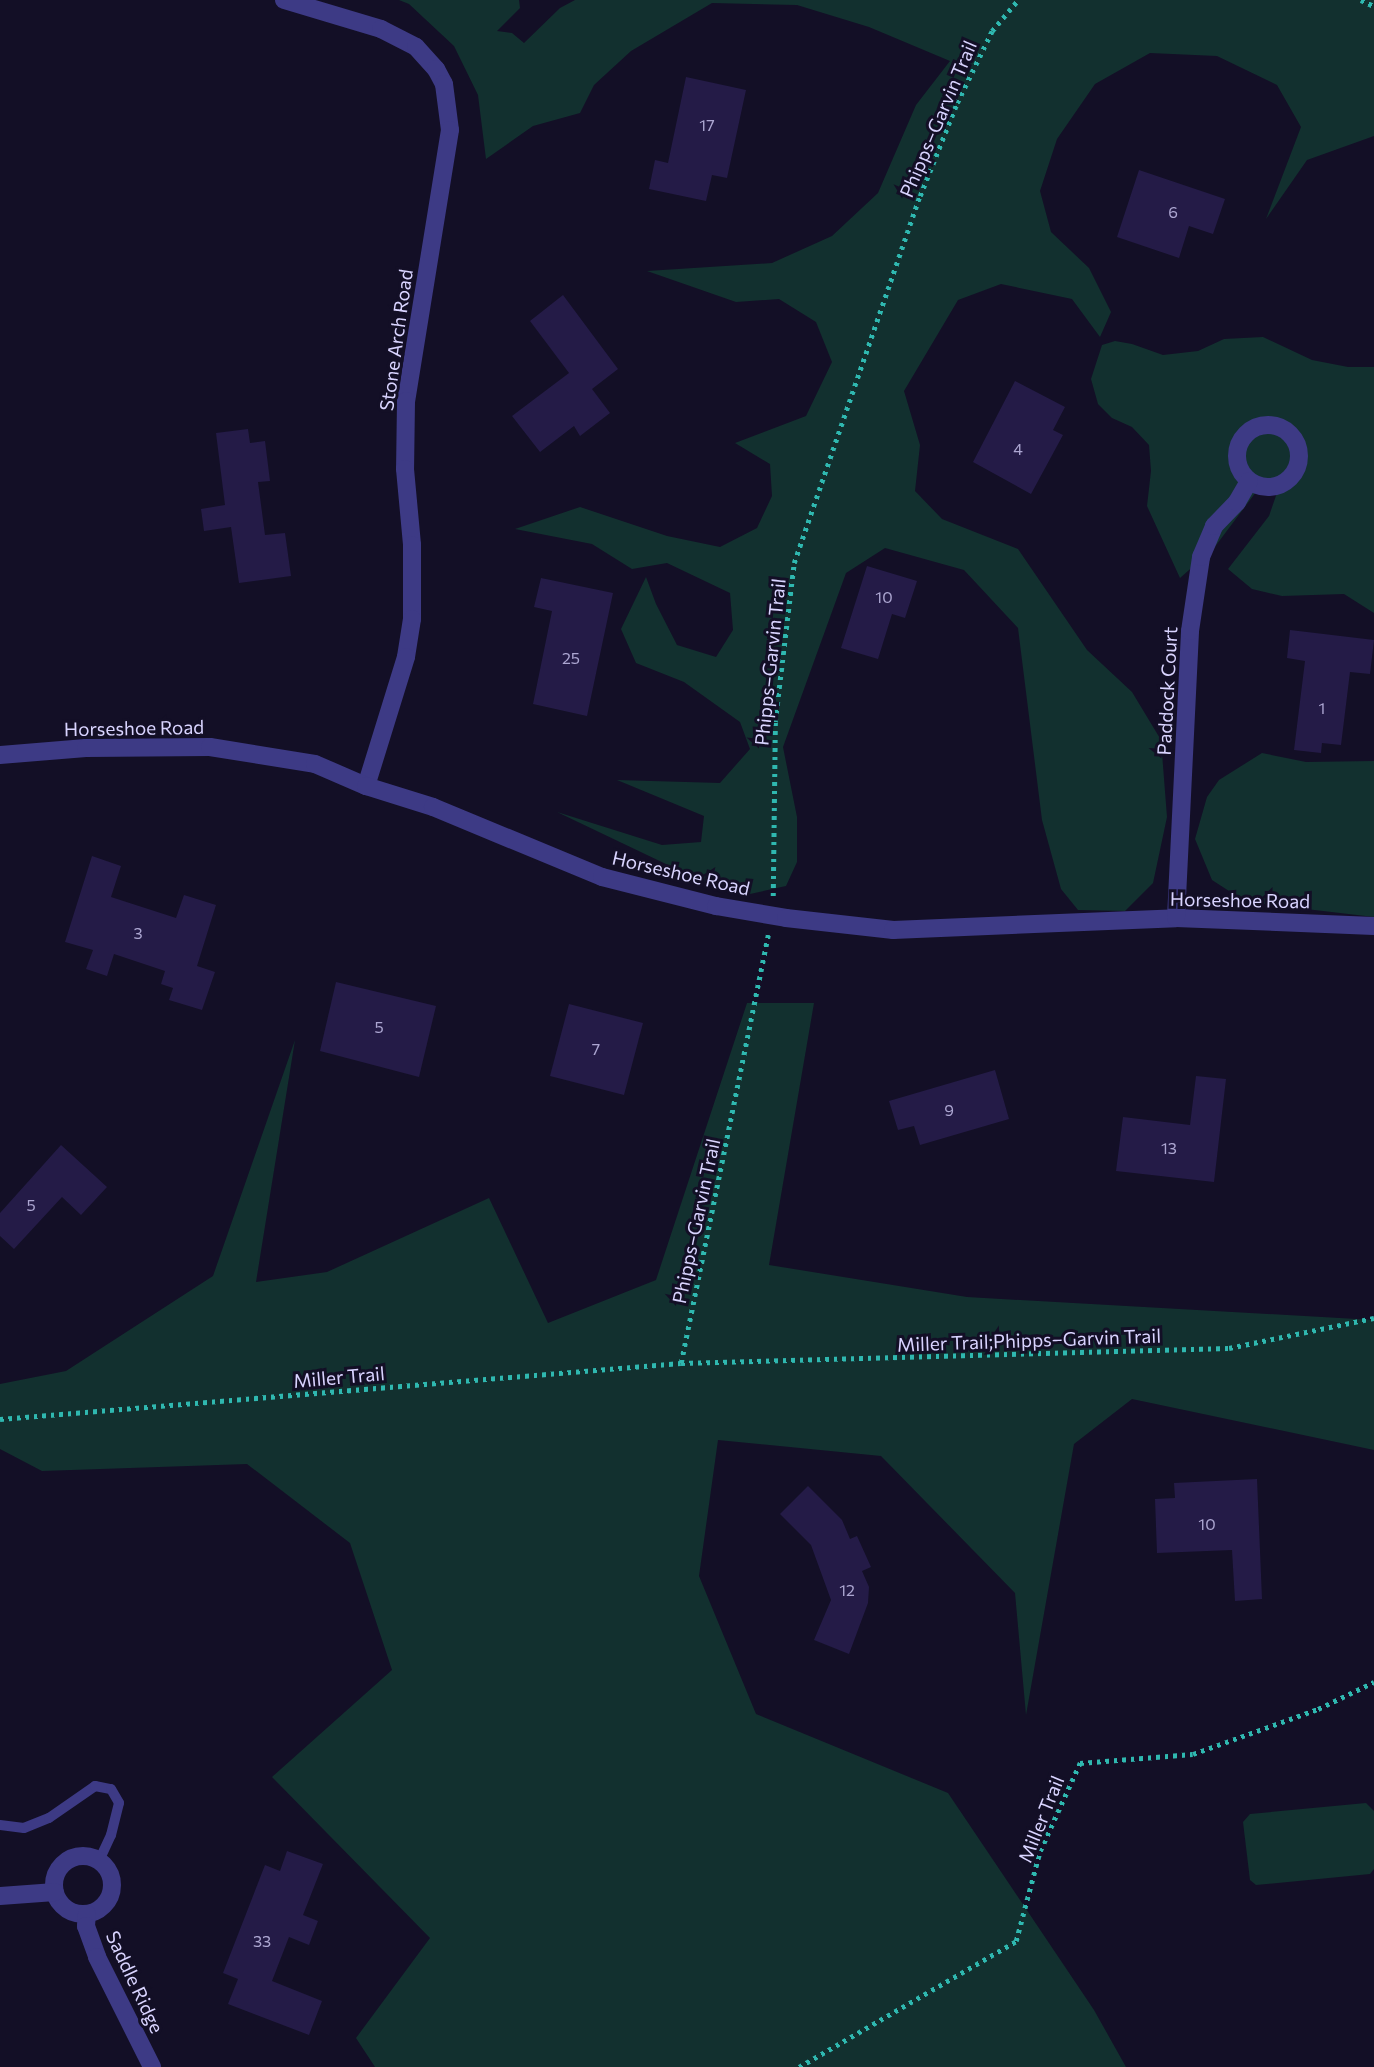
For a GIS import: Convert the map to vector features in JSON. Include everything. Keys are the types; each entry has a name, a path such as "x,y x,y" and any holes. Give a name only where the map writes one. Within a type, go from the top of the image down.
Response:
{"street":[{"name":"Stone Arch Road","path":"284,0 381,29 416,47 436,69 444,83 450,130 445,178 406,401 405,470 412,545 412,619 406,657 366,786"},
{"name":"Paddock Court","path":"1176,918 1190,631 1201,557 1214,526 1237,502 1249,481"},
{"name":"Horseshoe Road","path":"0,755 86,748 210,747 316,764 366,786 433,807 502,838 602,877 716,906 772,915 893,930 1176,918 1374,926"},
{"path":"89,1857 99,1861 112,1879 112,1891 100,1909 86,1914 67,1910 55,1892 55,1880 67,1861 89,1857"},
{"path":"0,1896 55,1892"},
{"name":"Saddle Ridge","path":"86,1914 86,1926 97,1957 152,2067"}],"lane":[{"path":"0,1825 24,1828 48,1818 95,1786 111,1789 119,1803 111,1836 99,1861"}],"path":[{"name":"Phipps–Garvin Trail","path":"681,1363 772,915 775,722 793,563 920,196 957,103 992,31 1018,0"},
{"path":"1361,0 1374,6"},
{"name":"Miller Trail;Phipps–Garvin Trail","path":"681,1363 1229,1348 1374,1318"},
{"name":"Miller Trail","path":"0,1419 681,1363"},
{"name":"Miller Trail","path":"799,2067 1016,1941 1040,1851 1080,1763 1193,1754 1318,1709 1374,1682"}],"green space":[{"path":"399,0 519,0 520,8 497,31 512,33 524,43 560,8 575,0 1374,0 1374,136 1307,160 1266,219 1301,127 1277,85 1217,56 1150,53 1095,84 1057,139 1040,191 1051,232 1089,268 1111,312 1100,337 1072,299 1001,284 958,300 904,391 920,445 915,491 942,519 1018,549 1087,650 1132,692 1161,740 1167,817 1153,883 1125,911 1078,910 1061,889 1042,820 1018,628 964,570 885,548 846,573 783,747 797,817 797,862 786,886 750,894 712,886 557,812 662,845 701,842 704,816 617,780 720,783 750,749 740,722 684,682 636,663 621,629 646,577 656,604 677,645 716,657 733,630 730,593 667,563 632,569 592,544 515,529 580,507 667,536 720,547 757,528 772,496 770,464 735,443 806,416 832,362 816,322 779,299 736,302 647,271 772,263 832,236 878,193 916,105 950,61 869,27 797,5 712,3 631,51 594,85 580,113 533,126 486,159 478,95 454,46 409,4"},
{"path":"1263,337 1312,360 1348,367 1374,367 1374,613 1344,594 1282,596 1252,589 1228,569 1269,516 1280,484 1256,492 1214,548 1180,578 1147,506 1151,471 1149,445 1132,427 1112,418 1098,404 1091,379 1102,345 1115,341 1163,355 1198,351 1224,339"},
{"path":"1262,753 1306,762 1374,761 1374,917 1246,902 1212,880 1195,839 1207,797 1219,780"},
{"path":"747,1003 814,1003 769,1265 967,1297 1374,1320 1374,1450 1132,1399 1074,1444 1026,1715 1015,1593 881,1456 718,1440 699,1576 756,1714 948,1793 1094,2010 1126,2067 375,2067 356,2038 430,1938 272,1777 392,1670 350,1543 247,1464 42,1471 0,1449 0,1384 66,1371 213,1276 295,1040 256,1282 327,1272 489,1198 548,1323 656,1280"},
{"path":"1366,1803 1374,1811 1374,1869 1370,1874 1256,1885 1250,1880 1243,1822 1250,1814"}],"building":[{"path":"686,77 746,90 727,178 712,175 706,201 649,189 655,160 668,163"},
{"path":"1139,170 1225,199 1213,234 1189,226 1179,258 1117,237"},
{"path":"563,295 618,369 592,389 610,413 580,436 574,426 540,452 512,416 569,373 530,321"},
{"path":"1015,381 1065,407 1053,430 1063,435 1031,494 973,462"},
{"path":"248,429 250,443 265,441 270,481 258,482 265,535 285,533 291,576 239,583 231,527 204,531 201,509 225,505 216,433"},
{"path":"867,566 917,581 905,618 892,614 878,659 841,648"},
{"path":"541,578 613,593 587,716 533,704 552,611 534,607"},
{"path":"1290,630 1374,640 1370,674 1350,672 1341,745 1322,743 1321,753 1294,750 1305,661 1287,658"},
{"path":"92,856 121,866 111,897 176,918 184,895 216,905 197,966 215,972 202,1010 169,1000 173,988 161,984 165,971 114,954 107,976 86,969 93,950 65,942"},
{"path":"336,982 436,1006 419,1077 320,1051"},
{"path":"569,1004 643,1023 624,1095 550,1076"},
{"path":"995,1070 1009,1119 920,1145 914,1126 898,1130 889,1101"},
{"path":"1196,1076 1226,1079 1214,1182 1116,1171 1123,1117 1190,1125"},
{"path":"61,1145 107,1187 81,1215 62,1197 14,1249 0,1236 0,1213"},
{"path":"1257,1479 1262,1599 1235,1601 1232,1550 1157,1553 1155,1499 1175,1498 1174,1483"},
{"path":"808,1486 842,1520 850,1539 857,1536 871,1567 862,1571 869,1587 868,1603 849,1654 814,1640 831,1600 811,1545 780,1514"},
{"path":"287,1851 323,1864 303,1915 318,1921 309,1945 289,1937 272,1981 322,2001 309,2035 228,2004 238,1979 223,1973 265,1865 280,1871"}]}
